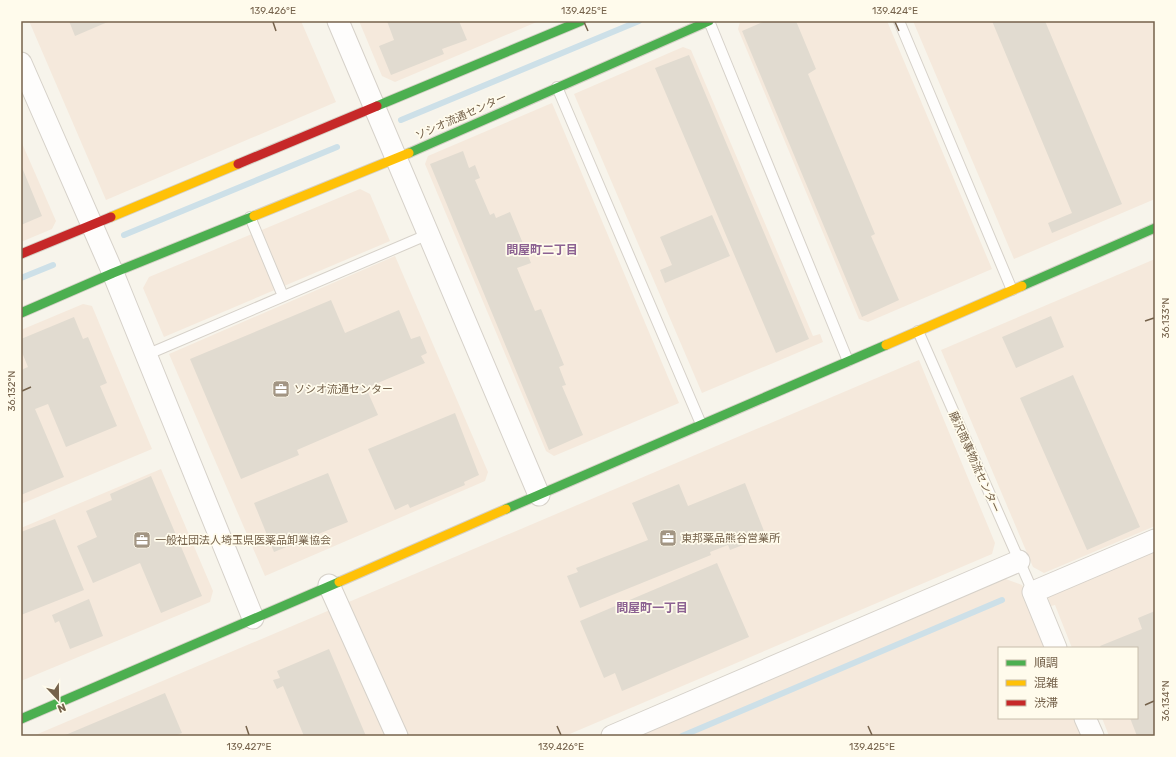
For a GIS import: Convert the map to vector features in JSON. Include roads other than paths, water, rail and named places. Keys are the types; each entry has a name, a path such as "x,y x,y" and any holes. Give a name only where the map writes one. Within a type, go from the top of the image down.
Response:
{"street":[{"path":"338,21 539,495"},
{"path":"21,254 580,21"},
{"name":"ソシオ流通センター","path":"21,313 113,273 397,158 709,21"},
{"path":"21,63 113,273 253,618"},
{"path":"21,719 1155,228"},
{"path":"1056,647 1033,592 1155,540"},
{"path":"612,736 1019,560"},
{"path":"329,585 397,736"},
{"path":"1085,719 1093,736"}],"lane":[{"path":"709,21 848,361"},
{"path":"899,21 1012,290"},
{"path":"557,87 701,424"},
{"path":"250,217 283,296"},
{"path":"146,355 429,234"},
{"name":"藤沢商事物流センター","path":"918,331 1033,592"}],"waterway":[{"path":"401,120 639,21"},
{"path":"124,235 337,147"},
{"path":"21,278 53,265"},
{"path":"682,736 1002,600"}],"place":[{"name":"ソシオ流通センター","path":"281,389"},
{"name":"東邦薬品熊谷営業所","path":"668,538"},
{"name":"一般社団法人埼玉県医薬品卸業協会","path":"142,540"}],"district":[{"name":"問屋町二丁目","path":"542,250"},
{"name":"問屋町一丁目","path":"652,608"}]}
